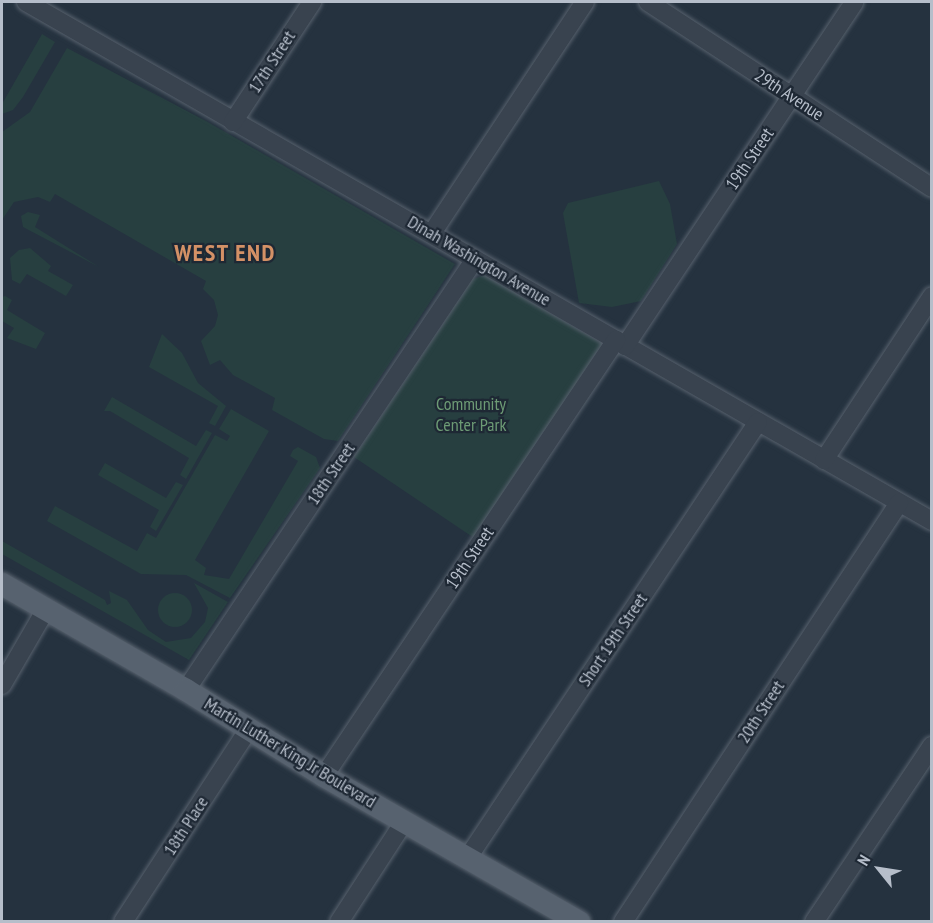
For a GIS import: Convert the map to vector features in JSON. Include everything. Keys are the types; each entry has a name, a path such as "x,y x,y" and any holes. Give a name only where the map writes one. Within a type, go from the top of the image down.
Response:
{"main road":[{"name":"Martin Luther King Jr Boulevard","path":"2,584 186,690 324,776 578,921"}],"street":[{"name":"17th Street","path":"233,122 312,2"},
{"path":"432,233 585,2"},
{"name":"29th Avenue","path":"648,2 932,188"},
{"name":"19th Street","path":"324,776 792,96 854,2"},
{"name":"Dinah Washington Avenue","path":"33,3 233,122 432,233 932,521"},
{"name":"18th Street","path":"186,690 475,259"},
{"path":"824,460 932,296"},
{"name":"Short 19th Street","path":"467,859 758,422"},
{"name":"20th Street","path":"623,921 899,503"},
{"path":"2,685 46,609"},
{"name":"18th Place","path":"123,921 248,730"},
{"path":"814,921 932,746"},
{"path":"339,921 404,822"}],"green space":[{"path":"42,34 55,42 23,97 13,110 2,114 2,104"},
{"path":"67,48 206,121 455,264 338,441 324,439 272,410 275,398 233,375 220,360 210,365 201,341 215,326 218,315 214,300 203,289 206,281 55,194 50,202 38,197 14,202 2,220 2,132 30,112"},
{"path":"659,181 670,204 677,244 641,301 612,307 579,303 563,213 568,203"},
{"path":"28,212 40,215 35,227 99,267 23,227 21,216"},
{"path":"30,248 51,266 48,271 73,285 66,296 27,274 20,284 12,280 10,258 19,250"},
{"name":"Community Center Park","path":"485,275 603,344 477,540 354,457 473,279"},
{"path":"5,296 12,300 7,310 45,333 36,349 7,338 14,328 2,321 2,297"},
{"path":"162,334 182,353 198,383 226,406 215,426 209,423 218,406 149,367"},
{"path":"112,397 196,446 206,430 212,433 186,479 180,475 189,458 110,411 104,411"},
{"path":"231,409 269,431 195,560 206,568 204,575 229,579 298,461 290,456 293,450 298,447 316,457 320,468 230,598 186,575 141,574 47,521 55,506 137,551 147,533 156,538 215,435 227,441 230,436 219,429"},
{"path":"105,463 166,498 176,482 183,485 156,531 150,527 159,510 98,475"},
{"path":"2,541 105,600 107,605 111,603 109,591 127,600 148,630 166,642 191,638 205,622 208,608 194,583 228,602 189,660 2,554"},
{"path":"175,593 187,598 192,610 187,622 175,627 163,622 158,610 163,598"}],"district":[{"name":"WEST END","path":"225,253"}]}
